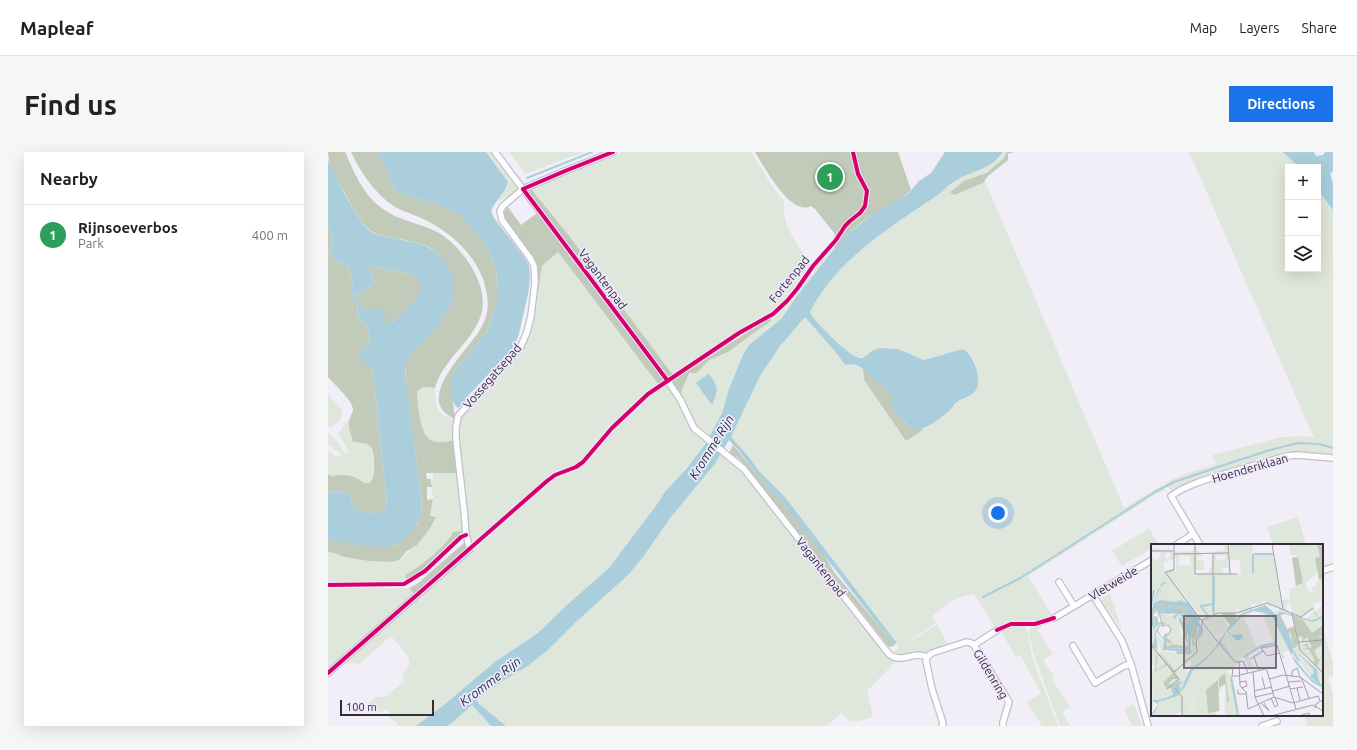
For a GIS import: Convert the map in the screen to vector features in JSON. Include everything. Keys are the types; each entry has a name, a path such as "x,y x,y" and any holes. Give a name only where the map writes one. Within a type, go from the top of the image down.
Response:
{"street":[{"name":"Vagantenpad","path":"495,152 671,386 680,399 694,428 744,468 889,654 900,659 919,655 927,657"},
{"path":"523,189 565,170 613,152"},
{"name":"Vossegatsepad","path":"328,673 470,549 466,535 456,439 456,422 462,411 521,346 528,332 534,296 534,266 530,258 502,220 500,211 503,206 523,189"},
{"name":"Hoenderiklaan","path":"1193,534 1171,496 1192,485 1287,456 1298,455 1333,458"},
{"path":"1178,544 1193,534 1199,544"},
{"name":"Vletweide","path":"1054,618 1151,561"},
{"path":"1323,571 1333,567"},
{"path":"1059,582 1074,606"},
{"path":"1093,595 1122,641 1131,664 1148,726"},
{"name":"Gildenring","path":"974,645 997,630"},
{"name":"Gildenring","path":"927,657 932,653 966,642 974,645 1009,702 1003,726"},
{"path":"1073,646 1094,682 1124,666 1131,664"},
{"path":"927,657 926,661 932,689 943,723 942,726"},
{"path":"1262,726 1277,721"}],"shaded area":[{"path":"486,152 490,152 517,188 517,192 496,202 507,188 508,182"},
{"path":"509,152 584,152 525,174"},
{"path":"623,152 751,152 774,189 784,201 785,219 788,227 796,243 811,265 776,308 673,375 567,233 531,189"},
{"path":"868,152 885,209 835,247 782,318 764,332 742,357 729,389 722,413 709,439 696,427 680,395 689,373 697,373 709,360 728,352 772,320 769,318 781,310 780,309 792,297 806,277 813,274 816,269 813,270 815,266 833,245 831,242 836,235 811,202"},
{"path":"1003,152 1009,152 1002,161 982,174 1124,508 1162,485 1166,490 1158,493 1028,576 1052,615 1039,621 1010,623 996,628 974,594 967,595 952,601 932,616 936,623 915,637 901,651 914,639 937,624 948,645 925,653 897,656 892,653 899,648 896,642 785,497 759,471 731,437 760,376 780,346 803,318 806,318 845,365 852,364 863,368 864,380 906,441 945,414 956,403 972,394 975,363 968,352 963,349 924,360 898,349 863,358 857,357 817,323 810,312 821,293 835,275 868,244 942,192 949,185 960,178 994,162"},
{"path":"1189,152 1283,152 1296,164 1285,164 1285,272 1321,272 1321,194 1333,210 1333,455 1291,452 1199,480 1171,491 1165,483 1184,474 1216,464 1213,455 1281,437 1304,436 1314,438"},
{"path":"558,252 658,384 637,400 580,462 549,476 472,543 469,539 457,435 459,418 515,355 529,336 535,314 542,266"},
{"path":"667,384 689,421 699,435 706,441 695,457 669,487 609,568 538,633 496,661 445,704 416,726 397,726 397,723 389,717 389,712 386,709 380,713 369,704 375,697 386,697 405,680 402,675 410,664 408,656 391,636 359,664 344,662 470,550 554,479 585,464 599,445 624,418 640,403"},
{"path":"423,387 435,388 436,404 439,412 447,417 455,419 455,440 435,442 428,438 420,419 417,391"},
{"path":"328,395 343,411 339,421 332,427 328,426"},
{"path":"349,419 351,438 355,443 367,444 373,449 373,478 367,484 352,476 331,476 328,474 328,450 335,456 342,455 328,444 328,433 338,442 344,453 349,452 338,433"},
{"path":"721,453 740,468 897,660 867,691 873,717 858,721 850,721 841,713 827,726 506,726 477,702 501,682 529,665 547,651 576,622 629,574 671,517 714,465"},
{"path":"433,473 459,473 463,524 462,531 453,532 446,542 432,555 406,574 406,582 328,584 328,552 344,557 369,561 392,562 399,560 420,542 436,517 430,516 433,499 430,479 433,479"},
{"path":"1298,517 1306,544 1273,544 1267,527"},
{"path":"1149,528 1158,544 1151,544 1151,549 1122,566 1112,551"},
{"path":"328,588 409,588 415,595 328,671"},
{"path":"1110,594 1122,630 1102,601 1102,598"},
{"path":"1051,621 1036,631 1038,631 1053,654 1043,660 1054,677 1052,679 1070,707 1062,712 1070,726 1060,726 1033,652 1029,635 1030,627"},
{"path":"1023,625 1027,630 1031,652 1058,726 1042,726 1027,702 1041,693 1020,655 1016,657 1000,630 1007,627"},
{"path":"1323,630 1333,663 1333,676 1328,677 1333,696 1333,726 1307,726 1305,717 1323,716"},
{"path":"1134,704 1142,726 1133,726 1124,710"},
{"path":"472,705 491,726 448,726"}],"green space":[{"path":"328,152 345,152 365,191 383,209 396,216 439,233 448,239 464,256 471,267 481,289 483,300 479,321 467,340 445,367 435,388 423,387 417,391 420,419 425,433 428,438 435,442 455,440 459,473 426,473 427,479 430,479 432,487 427,487 427,500 433,499 430,516 436,517 429,530 417,545 407,551 399,560 392,562 369,561 344,557 328,552 328,540 378,546 395,545 417,524 422,513 421,495 407,389 406,363 407,359 436,328 451,304 454,291 453,278 444,262 431,248 417,243 383,236 367,228 355,211 335,175 329,162"},
{"path":"351,152 377,152 391,178 394,189 398,193 439,205 461,215 485,244 496,268 498,300 487,332 453,373 452,392 455,419 443,411 439,400 441,388 456,361 475,337 485,320 488,304 484,283 473,259 454,239 433,224 388,202 376,191 367,179"},
{"path":"755,152 898,152 911,190 898,200 864,220 835,248 831,243 835,234 815,209 811,206 803,207 795,204 786,197 771,178"},
{"path":"1007,152 1014,152 1008,154 1008,160 988,176 983,183 954,195 950,192 964,181 986,173 1003,159"},
{"path":"531,189 567,233 673,375 669,377 667,375 528,192"},
{"path":"508,207 521,225 537,213 663,381 658,384 558,252 542,266 538,293 536,267 505,222 504,214"},
{"path":"328,227 333,239 329,253 335,261 346,264 349,268 353,283 350,290 357,303 359,319 367,324 370,342 359,355 370,365 373,372 387,503 384,509 374,513 354,509 350,495 343,491 328,493 328,474 331,476 351,476 365,483 369,483 373,478 374,462 373,452 369,445 365,443 353,442 349,423 353,410 352,405 328,377"},
{"path":"375,267 410,274 418,279 421,285 420,292 416,299 390,324 385,324 362,310 357,293 376,284 369,269"},
{"path":"769,318 772,320 728,352 709,360 697,373 689,373 680,395 669,381 675,379"},
{"path":"863,368 891,393 893,407 905,424 921,429 924,428 920,432 906,441 864,380"},
{"path":"733,445 781,500 822,551 834,572 894,644 894,646 889,647 748,469 739,459 729,453"},
{"path":"462,531 452,545 437,559 406,582 406,574 432,556 446,543 453,532"},
{"path":"465,542 466,549 415,595 409,588 417,584"}],"water":[{"path":"377,152 486,152 508,182 505,190 491,211 494,218 525,258 529,266 529,289 519,334 514,347 458,408 453,401 452,396 451,387 453,373 487,332 498,300 496,268 485,244 461,215 439,205 398,193 394,189 391,178"},
{"name":"Kromme Rijn","path":"945,152 1003,152 994,162 960,178 949,185 942,192 868,244 835,275 821,293 810,312 817,322 831,336 846,350 859,358 863,358 879,348 898,349 924,360 963,349 971,356 976,368 978,385 976,390 972,394 955,403 952,408 935,422 925,428 916,430 913,429 899,417 894,410 890,392 880,385 861,367 851,364 845,365 806,318 804,318 780,346 760,376 731,437 759,471 785,497 896,642 896,644 894,644 879,626 781,500 756,473 729,440 714,465 671,517 629,574 576,622 547,651 477,700 478,703 506,726 491,726 472,705 448,726 416,726 445,704 496,661 538,633 609,568 664,493 686,469 709,439 722,413 729,389 742,357 749,345 782,318 797,296 842,239 874,213 908,194 919,181 931,173"},
{"path":"1283,152 1314,152 1316,156 1323,155 1325,152 1333,152 1333,171 1330,174 1333,183 1333,210 1321,194 1321,164 1296,164"},
{"path":"328,160 353,209 365,227 381,236 417,243 430,248 444,261 453,278 454,291 451,304 445,316 436,328 407,359 405,372 422,513 410,533 400,541 390,546 369,546 328,540 328,493 343,491 350,495 354,509 365,512 374,513 381,511 387,503 373,372 370,365 362,362 359,355 370,342 367,324 359,319 357,303 350,290 353,283 349,268 346,264 335,261 329,253 333,239 328,227","holes":["375,267 410,274 418,279 421,285 420,292 409,306 390,324 385,324 384,309 362,310 357,293 376,284 369,269"]},
{"path":"708,374 713,380 717,390 712,405 696,383"}],"waterway":[{"path":"527,178 592,152"},
{"path":"983,597 1022,577 1155,492 1174,482 1270,450 1298,443 1319,444 1333,448"}],"cycle path":[{"path":"613,152 523,189 667,380"},
{"name":"Fortenpad","path":"328,673 547,481 555,475 576,467 583,462 612,428 648,394 739,333 773,314 787,301 813,266 836,240 845,226 860,213 865,206 867,191 858,174 853,152"},
{"path":"328,585 404,584 425,571 461,537 466,535"},
{"path":"997,630 1011,624 1035,624 1054,618"}],"place":[{"name":"Rijnsoeverbos","path":"830,177"}]}
